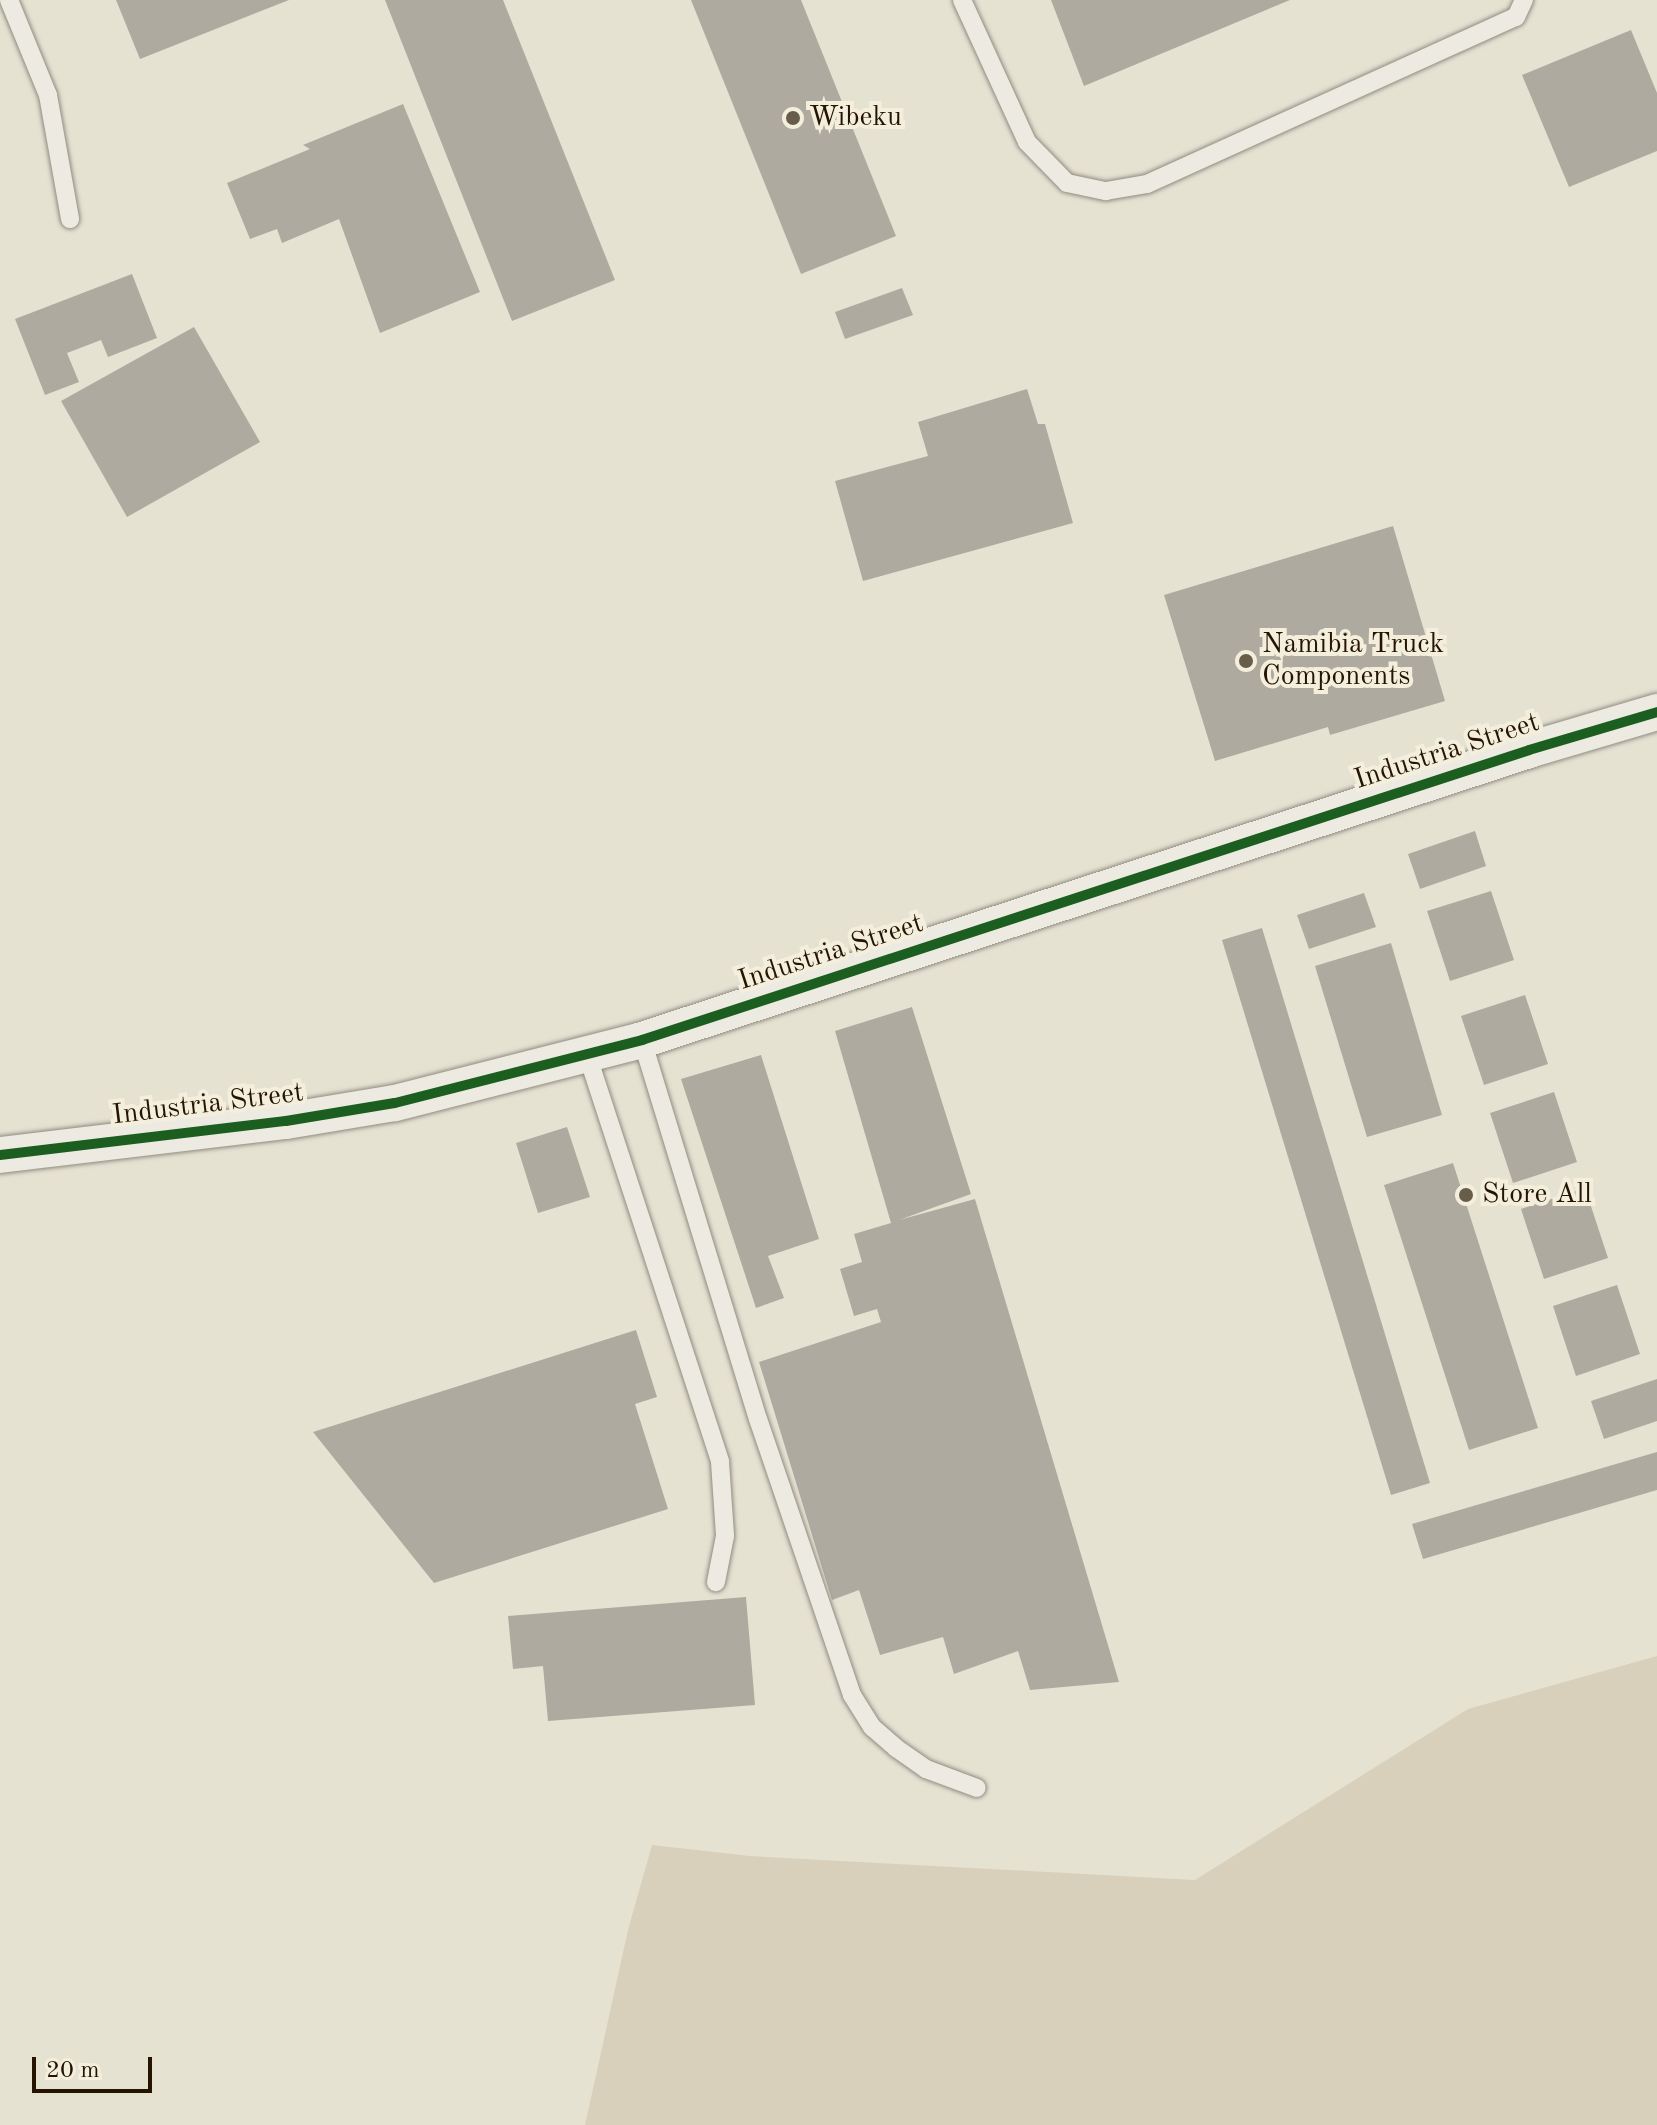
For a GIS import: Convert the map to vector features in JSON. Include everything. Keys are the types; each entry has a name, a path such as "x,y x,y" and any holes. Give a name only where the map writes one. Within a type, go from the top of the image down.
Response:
{"street":[{"name":"Industria Street","path":"0,1155 286,1121 395,1103 642,1040 1514,755 1657,712"}],"lane":[{"path":"9,0 48,95 70,219"},
{"path":"962,0 1027,142 1067,183 1106,191 1147,184 1516,17 1524,0"},
{"path":"642,1040 758,1419 852,1695 872,1727 896,1748 926,1769 977,1788"},
{"path":"587,1054 720,1462 725,1536 716,1582"}],"shaded area":[{"path":"1657,1656 1657,2125 585,2125 628,1930 652,1845 750,1856 1195,1880 1468,1709"}],"building":[{"path":"116,0 289,0 140,59"},
{"path":"385,0 503,0 615,280 512,321"},
{"name":"Wibeku","path":"691,0 801,0 896,236 801,274"},
{"path":"1051,0 1290,0 1084,86"},
{"path":"1631,30 1657,93 1657,151 1569,187 1522,75"},
{"path":"403,104 480,292 380,333 339,219 282,243 277,229 250,239 227,183 310,149 303,145"},
{"path":"132,274 157,338 108,357 101,340 67,353 79,382 45,395 15,319"},
{"path":"902,288 913,315 845,339 835,312"},
{"path":"194,327 260,442 127,517 61,401"},
{"path":"1027,389 1038,424 1045,424 1073,523 863,581 835,481 928,456 918,422"},
{"path":"1393,526 1445,701 1330,735 1328,727 1215,761 1164,595"},
{"path":"1475,831 1486,866 1420,889 1408,854"},
{"path":"1491,891 1514,960 1450,981 1427,911"},
{"path":"1364,893 1376,927 1309,949 1297,915"},
{"path":"1262,928 1430,1483 1391,1495 1222,940"},
{"path":"1391,943 1442,1115 1367,1137 1315,966"},
{"path":"1525,995 1548,1064 1484,1085 1461,1016"},
{"path":"912,1007 971,1194 899,1220 975,1199 1119,1682 1030,1690 1018,1651 954,1674 943,1637 880,1655 859,1590 832,1600 759,1362 881,1322 877,1309 854,1316 840,1269 862,1262 854,1234 891,1223 835,1031"},
{"path":"761,1055 819,1239 768,1256 784,1298 756,1308 681,1079"},
{"path":"1554,1092 1577,1162 1513,1183 1490,1113"},
{"path":"567,1127 590,1197 538,1213 516,1143"},
{"path":"1453,1163 1538,1428 1469,1450 1384,1185"},
{"path":"1585,1188 1608,1258 1544,1279 1521,1209"},
{"path":"1617,1285 1640,1354 1576,1376 1553,1306"},
{"path":"636,1330 657,1397 635,1404 668,1509 434,1583 313,1432"},
{"path":"1657,1379 1657,1421 1604,1439 1591,1401"},
{"path":"1657,1452 1657,1490 1423,1559 1412,1524"},
{"path":"746,1597 755,1705 548,1721 543,1666 513,1669 508,1616"}],"cycle path":[{"path":"0,1155 286,1121 395,1103 642,1040 1529,750 1657,712"}],"place":[{"name":"Wibeku","path":"793,118"},
{"name":"Namibia Truck Components","path":"1246,661"},
{"name":"Store All","path":"1466,1195"}]}
